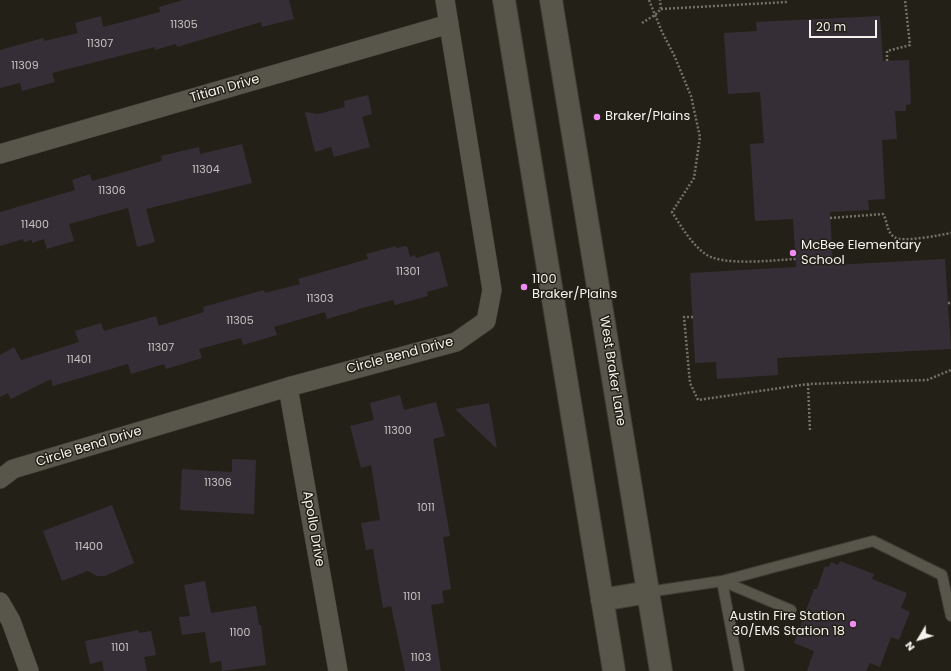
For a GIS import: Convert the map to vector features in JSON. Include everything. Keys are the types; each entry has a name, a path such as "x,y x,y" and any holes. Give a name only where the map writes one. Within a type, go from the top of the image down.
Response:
{"main road":[{"path":"504,0 614,671"},
{"name":"West Braker Lane","path":"551,0 661,671"},
{"path":"602,600 648,592"}],"street":[{"name":"Circle Bend Drive","path":"0,479 13,469 288,387 456,342 486,321 492,290 445,0"},
{"name":"Titian Drive","path":"0,154 449,24"},
{"name":"Apollo Drive","path":"288,387 338,671"},
{"path":"0,602 11,621 29,671"}],"lane":[{"path":"648,592 722,581 873,541 942,574 951,616"},
{"path":"722,581 791,610"},
{"path":"722,581 739,671"}],"path":[{"path":"649,0 691,96 700,137 694,178 672,212 687,236 705,254 727,262 796,259"},
{"path":"660,0 661,9"},
{"path":"888,61 887,51 910,45 905,0"},
{"path":"642,23 655,15 661,9 787,2"},
{"path":"830,218 883,214 887,220 888,230 895,238 904,239 951,234"},
{"path":"693,317 684,317 690,383 698,400 808,384 927,380 951,370"},
{"path":"808,384 810,430"}],"building":[{"path":"183,0 289,0 294,19 262,27 261,22 177,47 176,44 155,50 155,47 52,73 55,82 22,91 20,83 0,88 0,50 43,38 44,41 78,33 75,23 101,16 103,27 160,12 159,7"},
{"path":"880,16 883,61 909,60 911,104 906,105 906,111 895,111 897,139 882,140 885,199 868,200 869,210 830,212 833,265 945,259 951,349 777,358 778,375 717,379 716,362 695,363 690,273 796,267 793,219 755,221 750,144 764,143 760,92 728,94 724,33 757,31 756,22"},
{"path":"368,95 372,114 362,117 370,147 334,157 331,147 315,152 305,112 318,114 345,107 344,101"},
{"path":"242,144 252,183 146,209 155,242 137,247 128,208 69,224 74,241 47,249 44,239 32,243 32,240 24,242 23,239 0,246 0,212 75,190 72,180 90,174 92,181 162,161 161,156 199,147 200,154"},
{"path":"396,246 396,248 407,246 410,257 415,255 416,258 439,251 448,286 427,292 428,296 395,305 393,300 327,319 325,312 274,327 277,335 243,345 241,338 199,349 202,358 166,369 164,364 131,374 128,364 53,386 51,379 11,399 8,393 0,397 0,355 14,347 21,360 79,342 75,331 101,323 104,331 156,316 159,326 204,312 203,307 264,290 265,293 300,284 298,279 368,259 366,254"},
{"path":"400,395 404,410 436,402 445,436 433,439 450,536 443,537 451,589 442,591 444,603 431,605 441,671 405,671 391,606 383,608 373,549 366,550 361,523 380,520 371,465 361,468 350,426 374,420 370,403"},
{"path":"489,403 497,449 455,409"},
{"path":"232,459 256,460 254,514 180,510 182,469 232,472"},
{"path":"112,505 134,563 105,576 97,576 88,571 62,581 43,531"},
{"name":"Austin Fire Station 30/EMS Station 18","path":"840,561 874,574 872,579 907,593 901,608 910,612 899,640 891,637 880,667 870,663 866,671 807,671 814,651 794,643 814,589 817,589 825,566 829,567 831,562 838,565"},
{"path":"205,581 211,613 256,606 259,625 261,625 266,665 222,671 221,661 210,663 205,632 182,635 179,617 190,616 184,585"},
{"path":"138,630 139,633 151,631 156,655 144,657 147,671 104,671 102,661 90,664 85,641"}],"place":[{"name":"Braker/Plains","path":"597,117"},
{"name":"McBee Elementary School","path":"793,253"},
{"name":"1100 Braker/Plains","path":"524,287"},
{"name":"Austin Fire Station 30/EMS Station 18","path":"853,624"}]}
